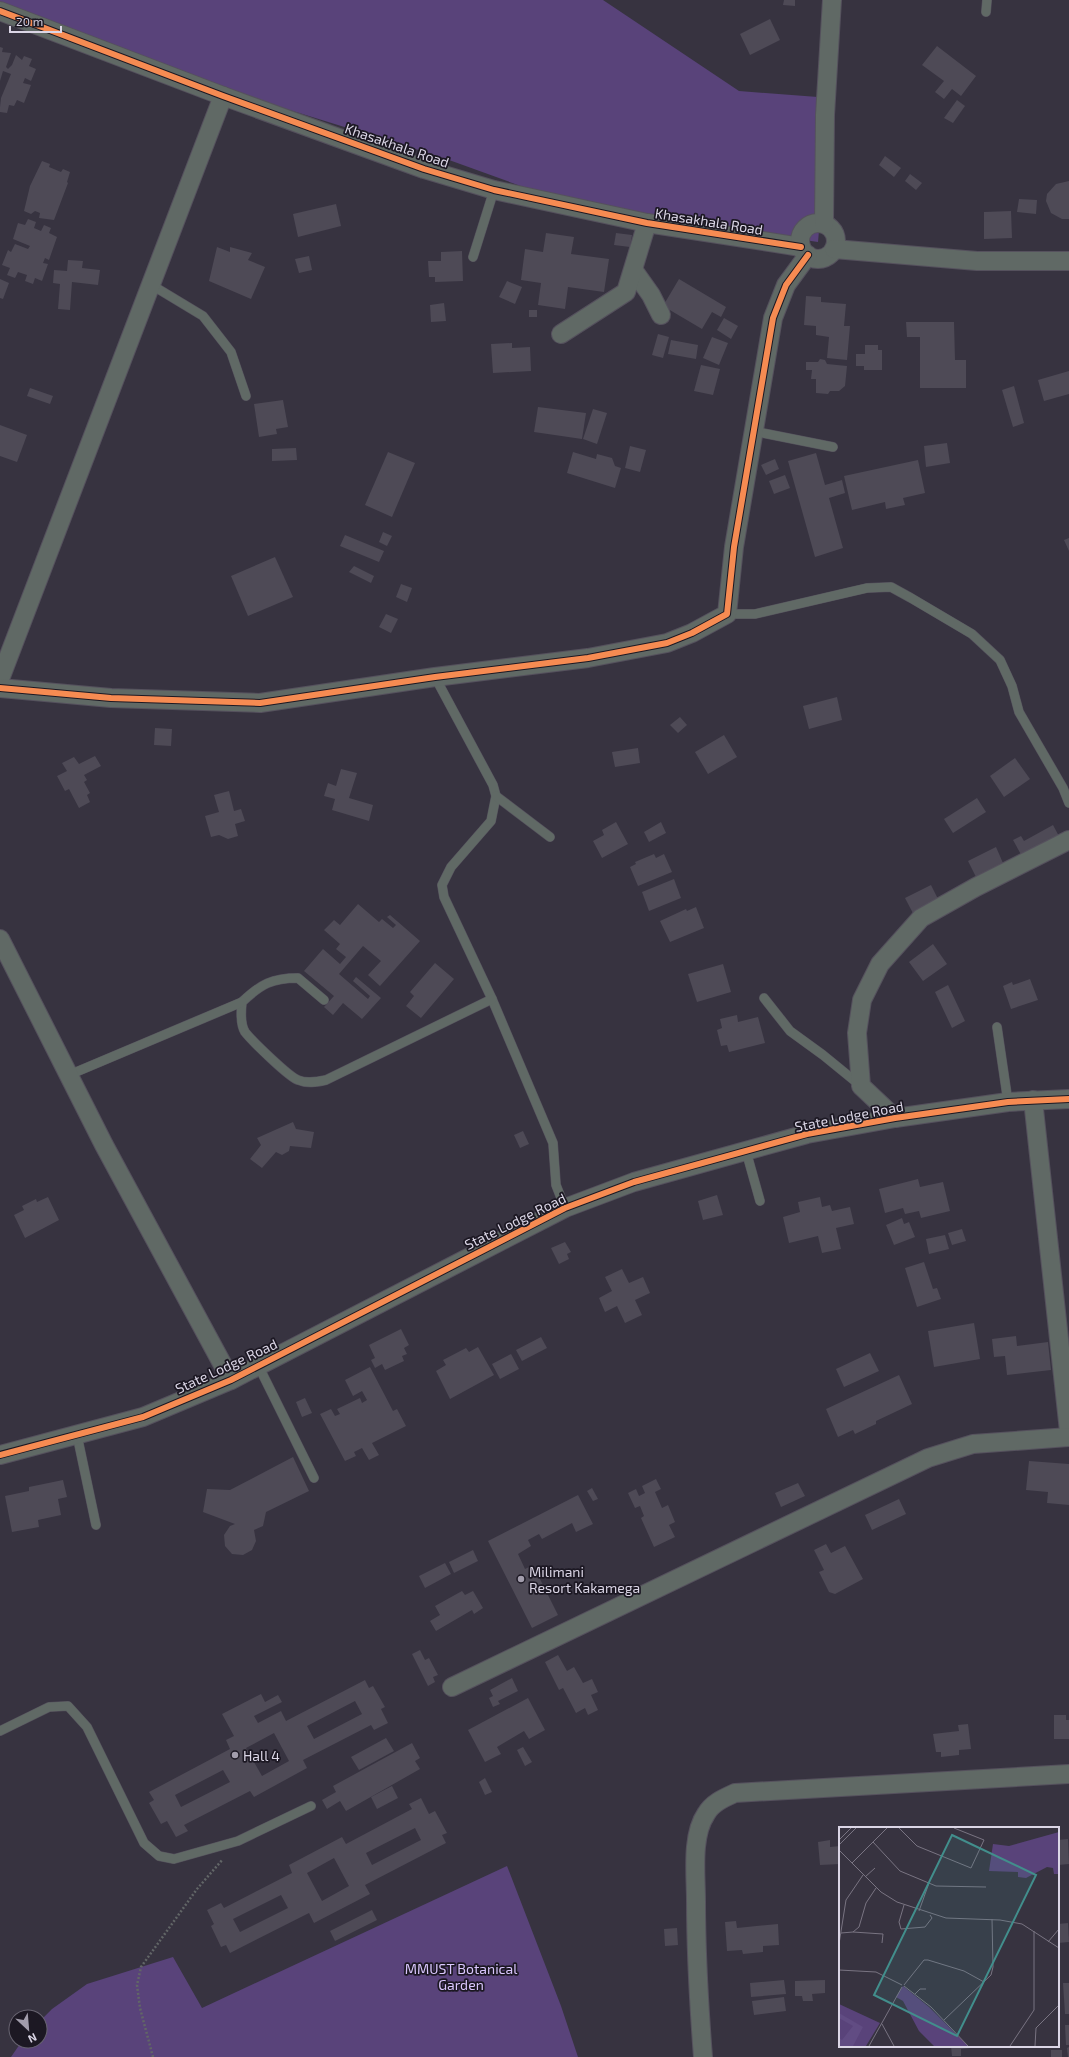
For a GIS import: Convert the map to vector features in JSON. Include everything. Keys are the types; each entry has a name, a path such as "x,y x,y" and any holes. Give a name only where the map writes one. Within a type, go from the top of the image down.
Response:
{"street":[{"path":"824,224 825,115 832,0"},
{"name":"Khasakhala Road","path":"0,11 223,96 424,169 494,190 647,224 804,251"},
{"path":"0,679 223,96"},
{"path":"813,223 824,224 834,232 836,237 834,249 830,254 818,259 804,251 800,241 804,230 813,223"},
{"path":"561,334 626,292 634,271 647,224"},
{"path":"834,249 977,260 1069,261"},
{"path":"0,688 111,698 260,703 435,677 588,658 666,643 692,633 727,614 734,547 773,318 786,285 804,251"},
{"path":"634,271 651,295 661,316"},
{"path":"894,1118 860,1086 857,1033 862,1000 880,964 921,918 976,887 1069,840"},
{"path":"0,939 104,1145 231,1380"},
{"name":"State Lodge Road","path":"0,1455 143,1417 231,1380 564,1208 634,1182 807,1134 894,1118 1008,1102 1069,1098"},
{"path":"1033,1100 1069,1431"},
{"path":"452,1687 928,1458 974,1444 1069,1437"},
{"path":"703,2057 696,1974 695,1859 699,1828 706,1813 718,1801 735,1793 1069,1774"}],"lane":[{"path":"986,12 987,0"},
{"path":"472,257 494,190"},
{"path":"150,284 203,316 230,352 246,396"},
{"path":"753,431 833,447"},
{"path":"727,614 755,614 867,588 891,587 911,598 972,634 1000,660 1012,686 1019,712 1063,788 1069,803"},
{"path":"435,677 493,785 496,796 491,821 452,867 442,885 444,897 492,999 553,1143 556,1185 564,1208"},
{"path":"496,796 550,837"},
{"path":"69,1075 242,1002 253,991 271,980 298,978 324,1000"},
{"path":"764,998 790,1031 823,1055 860,1086"},
{"path":"242,1002 241,1018 245,1031 287,1072 298,1080 312,1083 326,1080 492,999"},
{"path":"997,1027 1008,1102"},
{"path":"746,1151 760,1201"},
{"path":"258,1365 314,1478"},
{"path":"77,1435 96,1525"},
{"path":"0,1731 49,1707 68,1706 86,1727 144,1843 159,1856 174,1858 238,1841 311,1806"}],"path":[{"path":"153,2057 140,2008 137,1985 141,1967 197,1889 238,1841"}],"green space":[{"path":"0,0 603,0 739,91 831,98 818,242 630,214 529,189 438,156 222,89 0,9"},
{"name":"MMUST Botanical Garden","path":"507,1866 561,2006 578,2057 11,2057 16,2049 48,2049 48,2013 87,1984 173,1957 202,2008"}],"building":[{"path":"784,0 795,0 795,6 783,5"},
{"path":"770,19 780,40 750,55 740,34"},
{"path":"937,46 976,76 961,96 952,89 944,99 935,92 944,81 922,65"},
{"path":"0,47 3,48 2,52 11,53 6,67 8,69 12,65 16,55 22,60 24,56 32,59 29,66 36,69 31,81 25,78 23,83 31,85 24,103 17,100 14,106 9,105 7,113 0,112 0,107 1,98 11,74 3,71 0,81"},
{"path":"957,100 965,106 953,123 944,118"},
{"path":"885,156 901,168 894,177 879,165"},
{"path":"42,161 50,164 49,167 61,172 63,169 70,172 68,183 54,220 39,218 40,213 35,211 31,214 24,211 30,186"},
{"path":"910,174 922,183 916,190 905,181"},
{"path":"1069,181 1069,219 1062,219 1051,213 1046,201 1047,194 1056,184"},
{"path":"1019,199 1037,200 1036,214 1017,212"},
{"path":"336,204 341,226 298,237 293,214"},
{"path":"1011,211 1012,238 984,239 984,212"},
{"path":"28,219 36,222 34,228 41,231 44,225 51,228 49,233 57,237 49,260 45,258 43,263 48,264 42,281 35,278 33,284 25,281 27,275 18,272 15,278 7,275 10,268 2,265 8,250 11,252 15,244 28,249 30,246 13,239 18,223 25,225"},
{"path":"546,233 574,237 571,254 609,259 604,292 568,287 565,309 538,305 541,283 521,280 525,249 543,252"},
{"path":"616,233 632,235 630,247 614,245"},
{"path":"217,247 230,252 230,247 252,253 248,260 265,267 251,299 209,281"},
{"path":"462,251 463,281 435,282 435,277 429,277 428,261 441,261 441,252"},
{"path":"309,256 312,270 299,273 295,259"},
{"path":"68,260 83,261 82,268 100,270 98,285 72,282 70,310 58,309 60,284 53,283 54,270 67,271"},
{"path":"0,279 9,283 3,299 0,298"},
{"path":"679,279 726,307 721,317 712,312 702,329 663,306"},
{"path":"507,281 522,287 515,304 499,297"},
{"path":"806,296 821,297 821,302 846,304 844,326 850,326 847,360 827,358 829,337 816,335 816,326 804,325"},
{"path":"444,303 446,321 431,322 430,305"},
{"path":"529,310 537,310 537,317 529,317"},
{"path":"724,318 738,326 731,339 717,330"},
{"path":"906,322 954,322 955,360 966,360 966,388 920,388 920,337 907,337"},
{"path":"658,334 669,337 663,358 652,355"},
{"path":"712,337 728,343 719,365 703,358"},
{"path":"671,340 698,345 696,359 668,354"},
{"path":"512,343 512,348 530,347 531,371 493,373 491,344"},
{"path":"865,345 878,345 878,350 882,350 882,370 864,370 864,366 856,366 856,354 865,354"},
{"path":"820,359 825,360 827,364 847,366 845,386 839,391 830,391 828,394 816,393 816,379 811,379 812,370 806,370 806,362 818,362"},
{"path":"701,365 720,369 713,395 694,391"},
{"path":"1069,371 1069,394 1044,401 1038,380"},
{"path":"1014,386 1024,423 1013,427 1002,390"},
{"path":"30,388 53,396 50,404 27,396"},
{"path":"283,400 288,427 276,429 277,434 259,437 254,404"},
{"path":"538,407 586,413 582,439 534,432"},
{"path":"593,409 607,413 597,444 583,439"},
{"path":"0,425 27,435 17,462 0,456"},
{"path":"947,443 950,463 926,467 924,446"},
{"path":"630,446 646,450 640,472 625,468"},
{"path":"296,448 297,460 272,461 272,449"},
{"path":"388,452 415,463 392,517 365,505"},
{"path":"573,452 596,459 597,454 612,458 615,466 621,468 615,488 567,473"},
{"path":"816,453 825,485 842,480 845,493 829,498 843,548 815,557 788,461"},
{"path":"775,459 779,469 766,475 761,465"},
{"path":"918,460 925,493 903,498 905,505 886,509 885,502 852,510 844,476"},
{"path":"785,475 790,488 774,494 769,481"},
{"path":"383,532 392,536 387,546 379,542"},
{"path":"345,535 384,551 379,562 340,546"},
{"path":"1069,538 1069,551 1064,540"},
{"path":"275,557 293,597 248,616 231,576"},
{"path":"354,566 374,576 371,583 349,572"},
{"path":"401,584 412,588 407,602 396,597"},
{"path":"386,614 398,619 391,633 379,627"},
{"path":"837,697 842,720 809,729 803,706"},
{"path":"680,717 687,725 678,733 670,725"},
{"path":"155,728 172,729 171,746 154,745"},
{"path":"724,735 737,757 708,774 695,752"},
{"path":"638,748 640,763 615,767 612,752"},
{"path":"95,756 101,766 84,775 87,780 84,782 90,793 87,795 90,802 79,808 69,789 65,791 57,776 67,771 62,763 74,757 79,764"},
{"path":"1015,758 1030,779 1004,797 990,776"},
{"path":"341,769 357,773 349,798 373,805 369,821 332,810 335,799 324,796 328,783 336,786"},
{"path":"229,791 234,811 241,809 245,821 235,824 238,836 228,839 219,835 211,837 205,816 219,812 214,795"},
{"path":"977,798 986,812 953,833 944,819"},
{"path":"616,822 628,844 602,858 593,841 604,835 602,830"},
{"path":"661,822 666,833 649,842 644,832"},
{"path":"1053,825 1061,840 1024,860 1013,840 1021,836 1024,841"},
{"path":"996,847 1006,870 979,883 968,861"},
{"path":"654,854 656,858 664,854 672,872 638,886 630,867 636,864 635,862"},
{"path":"674,879 681,898 649,911 642,892"},
{"path":"931,885 941,905 916,919 905,898"},
{"path":"358,904 379,922 382,919 393,928 396,925 387,917 390,915 420,941 380,986 368,975 381,961 363,946 339,974 368,999 370,996 353,981 356,977 381,998 362,1019 343,1003 333,1015 324,1007 334,996 304,971 323,949 340,964 346,957 336,949 340,944 324,930 334,920 340,925"},
{"path":"696,907 704,928 670,942 660,921 686,909 687,911"},
{"path":"933,944 947,964 923,981 909,962"},
{"path":"435,963 454,979 421,1018 406,1006 414,996 410,992"},
{"path":"723,964 731,992 697,1002 688,974"},
{"path":"1030,979 1038,1000 1011,1009 1003,986 1012,982 1013,985"},
{"path":"948,985 965,1021 952,1028 935,992"},
{"path":"737,1015 738,1022 758,1017 765,1043 729,1052 727,1045 721,1046 717,1030 722,1028 720,1019"},
{"path":"293,1122 296,1129 314,1132 311,1148 290,1146 289,1151 282,1155 276,1152 262,1168 250,1159 261,1145 257,1138"},
{"path":"523,1131 529,1144 520,1148 514,1135"},
{"path":"918,1179 920,1187 943,1182 950,1211 921,1218 919,1211 905,1214 903,1208 885,1213 879,1189"},
{"path":"717,1195 723,1215 703,1220 698,1201"},
{"path":"48,1197 59,1220 25,1238 14,1215 24,1210 22,1206 36,1199 37,1202"},
{"path":"820,1197 822,1207 830,1205 832,1211 850,1207 854,1224 836,1228 841,1249 822,1253 818,1236 789,1243 783,1217 800,1212 798,1202"},
{"path":"902,1218 904,1224 909,1222 915,1237 894,1245 886,1225"},
{"path":"962,1229 966,1241 952,1245 948,1233"},
{"path":"945,1235 949,1249 929,1254 926,1239"},
{"path":"565,1242 571,1252 567,1254 569,1259 559,1264 551,1248"},
{"path":"924,1262 933,1289 937,1288 941,1299 917,1307 905,1268"},
{"path":"622,1269 629,1283 643,1277 650,1293 635,1300 642,1315 625,1323 617,1306 605,1312 599,1298 612,1291 605,1277"},
{"path":"974,1323 980,1359 934,1367 928,1331"},
{"path":"401,1329 409,1345 404,1348 407,1354 402,1356 404,1361 385,1370 382,1364 375,1368 371,1360 375,1358 369,1345"},
{"path":"1016,1336 1017,1346 1048,1342 1051,1370 1007,1375 1005,1356 994,1357 992,1339"},
{"path":"541,1337 547,1348 522,1361 516,1350"},
{"path":"478,1347 494,1375 450,1399 436,1371 446,1365 443,1360 466,1348 469,1352"},
{"path":"870,1353 879,1371 844,1387 836,1369"},
{"path":"511,1354 519,1369 500,1379 492,1364"},
{"path":"370,1367 393,1411 397,1409 406,1426 372,1443 379,1455 369,1460 362,1448 354,1452 356,1456 345,1461 320,1414 331,1409 335,1416 340,1414 337,1409 360,1398 362,1403 367,1400 362,1391 353,1396 345,1380"},
{"path":"899,1375 912,1404 876,1421 876,1424 855,1434 853,1430 838,1437 826,1409"},
{"path":"305,1398 312,1413 302,1417 296,1402"},
{"path":"293,1457 309,1491 266,1512 263,1526 254,1530 256,1541 252,1550 243,1555 232,1554 225,1546 224,1535 230,1526 235,1524 203,1512 207,1489 230,1490"},
{"path":"1029,1461 1069,1464 1069,1505 1047,1503 1048,1492 1026,1490"},
{"path":"656,1479 661,1489 655,1492 662,1508 668,1505 675,1522 669,1525 675,1537 654,1547 641,1518 644,1516 640,1506 635,1508 628,1493 636,1489 639,1496 645,1493 642,1486"},
{"path":"63,1480 67,1497 58,1499 61,1515 38,1520 39,1527 12,1532 5,1496 29,1491 29,1487"},
{"path":"798,1483 805,1496 781,1507 775,1493"},
{"path":"592,1488 598,1499 593,1501 587,1491"},
{"path":"578,1495 593,1524 576,1532 572,1523 542,1539 539,1534 528,1540 531,1546 518,1554 525,1569 533,1565 558,1615 532,1628 488,1541"},
{"path":"899,1499 906,1514 872,1530 865,1515"},
{"path":"826,1544 831,1553 845,1546 863,1579 835,1594 829,1592 819,1572 824,1570 814,1550"},
{"path":"473,1550 478,1561 454,1573 449,1562"},
{"path":"445,1563 451,1574 425,1588 419,1576"},
{"path":"462,1591 465,1595 473,1591 483,1608 474,1614 472,1610 436,1631 430,1621 440,1615 435,1606"},
{"path":"420,1650 425,1660 429,1658 438,1675 433,1677 435,1682 428,1686 412,1654"},
{"path":"558,1655 567,1671 574,1667 583,1683 592,1679 598,1692 591,1695 598,1710 588,1715 585,1708 576,1713 563,1688 559,1690 545,1662"},
{"path":"512,1678 518,1691 498,1701 500,1704 493,1707 489,1698 493,1696 490,1690"},
{"name":"Hall 4","path":"365,1680 369,1688 373,1686 385,1707 381,1709 388,1723 374,1730 371,1725 303,1760 307,1768 254,1797 250,1791 184,1825 188,1831 176,1837 167,1821 161,1824 149,1803 154,1800 149,1792 230,1749 226,1740 234,1736 222,1714 261,1694 265,1702 278,1695 282,1702 254,1716 258,1723 281,1711 286,1721","holes":["355,1701 362,1714 314,1739 307,1726","274,1733 289,1761 262,1776 246,1748","223,1770 230,1782 181,1807 175,1795"]},
{"path":"528,1698 545,1730 529,1739 524,1731 497,1747 501,1754 485,1762 468,1730"},
{"path":"1054,1715 1066,1715 1066,1720 1069,1720 1069,1739 1054,1739"},
{"path":"968,1724 971,1749 959,1750 959,1755 941,1757 941,1752 936,1752 933,1734 959,1731 958,1725"},
{"path":"386,1738 394,1751 359,1770 351,1757"},
{"path":"412,1743 420,1758 415,1761 420,1769 346,1811 340,1801 327,1809 322,1800 336,1792 333,1786"},
{"path":"523,1747 532,1762 525,1766 517,1750"},
{"path":"485,1778 492,1792 485,1795 479,1782"},
{"path":"392,1786 398,1798 377,1809 371,1797"},
{"path":"421,1798 429,1814 435,1811 447,1833 442,1835 446,1843 365,1885 370,1894 314,1923 309,1913 230,1953 226,1945 221,1947 211,1926 214,1924 207,1910 221,1903 224,1908 292,1873 289,1865 342,1837 346,1844 412,1809 409,1804","holes":["415,1828 421,1840 372,1865 366,1853","334,1858 349,1886 322,1901 307,1873","281,1895 288,1908 240,1932 233,1919"]},
{"path":"1068,1839 1069,1864 1059,1865 1059,1840"},
{"path":"830,1840 830,1847 839,1846 839,1864 820,1865 818,1842"},
{"path":"372,1910 377,1920 335,1941 330,1931"},
{"path":"736,1921 737,1928 778,1924 779,1945 763,1946 763,1952 743,1954 742,1950 727,1951 725,1922"},
{"path":"1068,1923 1069,1942 1059,1943 1059,1924"},
{"path":"677,1928 678,1945 665,1946 664,1929"},
{"path":"784,1980 786,1994 751,1997 750,1983"},
{"path":"825,1980 825,1993 812,1994 813,2001 803,2001 802,1996 795,1996 795,1981"},
{"path":"1063,1983 1069,1983 1069,2014 1065,2014"},
{"path":"784,1997 786,2011 754,2015 752,2001"},
{"path":"1065,2025 1069,2025 1069,2045 1066,2045"},
{"path":"951,2047 981,2047 961,2049 961,2056 952,2056"},
{"path":"1069,2047 1069,2057 1068,2057 1067,2048"},
{"path":"1051,2050 1062,2050 1062,2057 1051,2057"}],"cycle path":[{"path":"0,11 223,96 424,169 494,190 647,223 801,247"},
{"path":"0,688 111,698 260,703 435,677 588,658 667,643 692,633 727,614 734,547 773,318 786,285 808,255"},
{"path":"0,1455 143,1417 231,1380 565,1208 634,1182 807,1134 895,1118 1008,1102 1069,1099"}],"place":[{"name":"Milimani Resort Kakamega","path":"521,1579"},
{"name":"Hall 4","path":"235,1755"}]}
